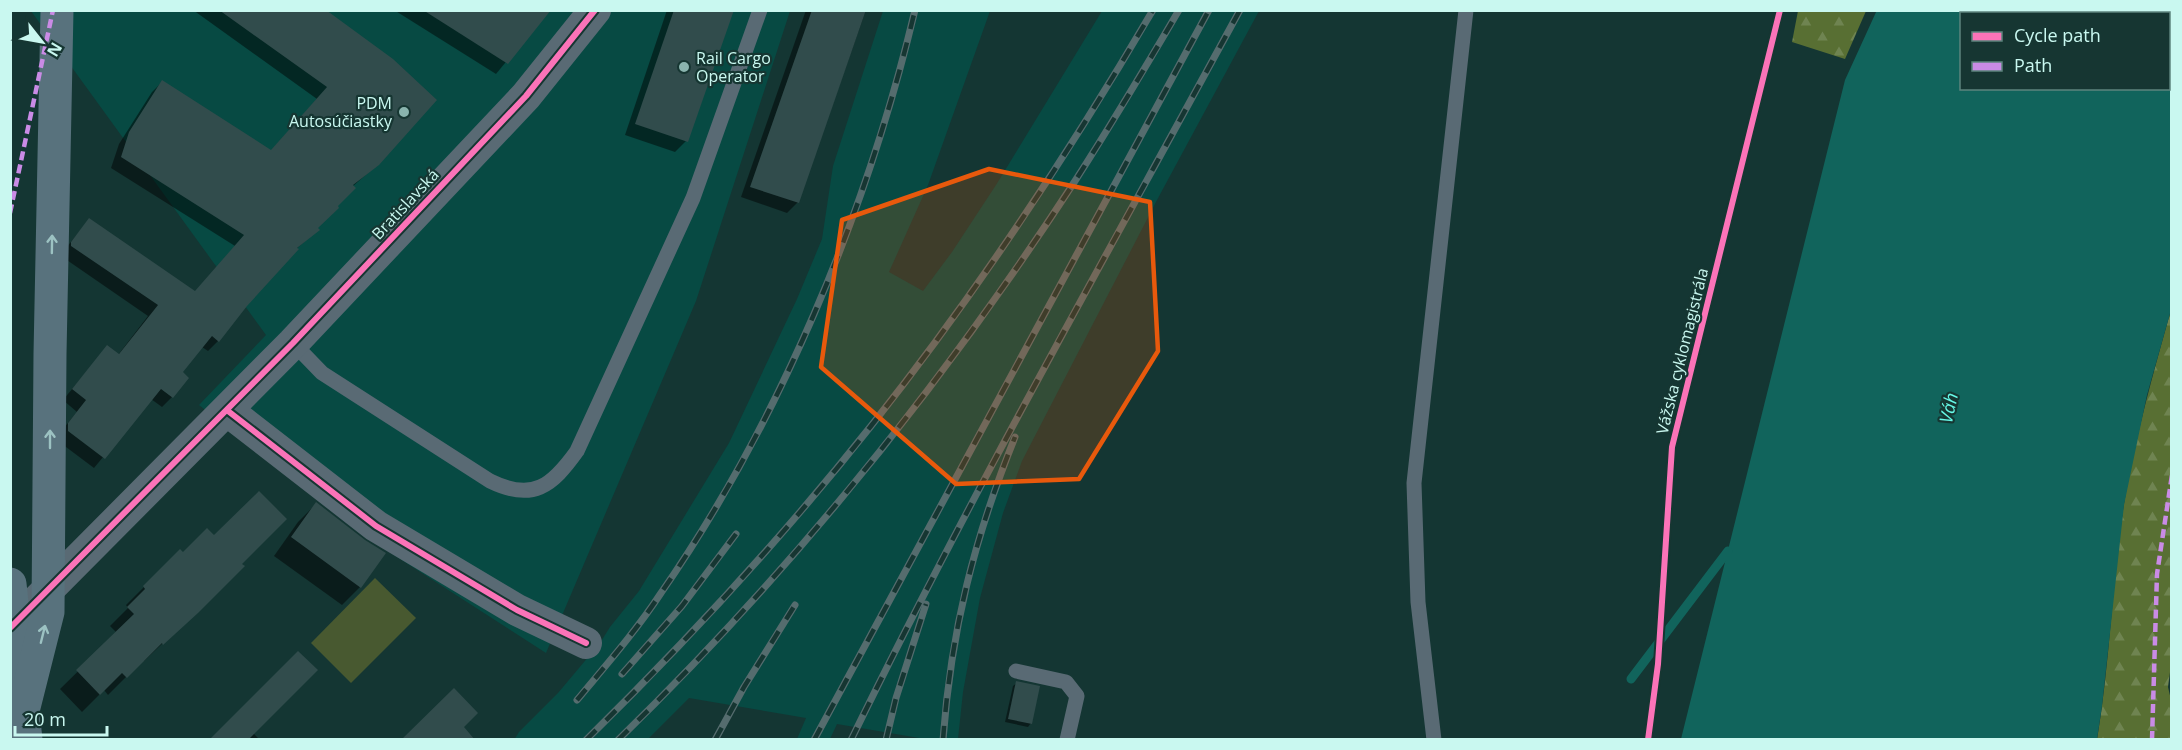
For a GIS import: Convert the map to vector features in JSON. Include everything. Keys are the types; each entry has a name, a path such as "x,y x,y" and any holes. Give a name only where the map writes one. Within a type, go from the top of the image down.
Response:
{"main road":[{"path":"25,725 48,612 57,10"},
{"path":"10,584 25,725"}],"street":[{"name":"Bratislavská","path":"10,628 293,344 526,96 596,10"},
{"path":"228,411 376,526 517,610 586,643"}],"lane":[{"path":"293,344 322,373 490,481 503,487 521,490 535,489 550,483 577,451 693,198 760,10"},
{"path":"1434,740 1418,602 1414,483 1466,10"},
{"path":"1016,671 1066,682 1077,696 1067,740"}],"highlighted area":[{"path":"989,169 1150,202 1158,351 1079,479 956,484 821,367 842,220"}],"shaded area":[{"path":"31,11 790,11 696,301 546,653 366,537 199,405 266,335"},
{"path":"883,11 990,11 928,185 889,272 923,291 996,185 1102,11 1259,11 1157,200 1022,461 1003,513 980,598 963,692 958,739 925,739 837,724 830,739 797,739 806,718 689,698 648,739 514,740 600,643 639,591 729,443 797,299 822,239 833,166"},
{"path":"375,578 416,618 351,683 311,643"}],"green space":[{"path":"1798,10 1866,11 1845,59 1792,42"},
{"path":"2171,310 2172,657 2168,687 2171,700 2171,739 2097,740 2128,479"}],"water":[{"name":"Váh","path":"1877,10 2171,11 2171,310 2147,395 2124,505 2097,739 1681,739 1845,80"}],"building":[{"path":"219,10 326,10 393,59 437,100 379,165 353,185 356,188 338,206 339,208 318,228 320,230 297,248 299,249 247,306 219,342 212,336 183,372 189,378 173,398 161,389 105,459 68,431 68,423 86,400 72,389 107,345 119,354 158,305 71,246 71,242 89,218 195,291 244,235 121,157 129,132 162,80 271,150 327,87"},
{"path":"423,10 551,10 508,64"},
{"name":"Rail Cargo Operator","path":"674,10 734,10 688,142 635,124"},
{"path":"812,10 866,10 799,203 750,187"},
{"path":"259,491 287,519 242,564 245,566 198,613 163,645 162,643 127,678 122,673 100,695 76,670 134,614 127,607 145,589 143,586 180,549 183,552 207,528 214,535"},
{"path":"316,502 365,540 386,553 361,588 291,537"},
{"path":"298,651 318,670 248,740 209,740"},
{"path":"1016,681 1040,686 1032,724 1008,719"},
{"path":"454,688 478,713 464,727 475,740 401,740"}],"waterway":[{"path":"1631,679 1728,551"}],"railway":[{"path":"577,700 661,593 704,527 744,459 781,387 845,238 872,162 915,10"},
{"path":"586,740 661,665 769,548 871,426 984,275 1088,118 1153,10"},
{"path":"618,740 744,610 862,473 918,402 973,330 1075,181 1179,10"},
{"path":"814,740 1209,10"},
{"path":"851,740 992,464 1240,10"},
{"path":"943,740 958,623 976,549 1015,437"},
{"path":"622,674 682,606 736,534"},
{"path":"886,740 896,698 926,604"},
{"path":"715,740 744,687 795,605"}],"marked path":[{"path":"10,213 53,10"},
{"path":"2152,740 2157,574 2172,475"}],"cycle path":[{"path":"10,628 293,343 526,96 595,10"},
{"name":"Vážska cyklomagistrála","path":"1648,740 1658,664 1672,447 1780,10"},
{"path":"228,411 376,526 517,610 586,643"}],"place":[{"name":"Rail Cargo Operator","path":"684,67"},
{"name":"PDM Autosúčiastky","path":"404,112"}]}
